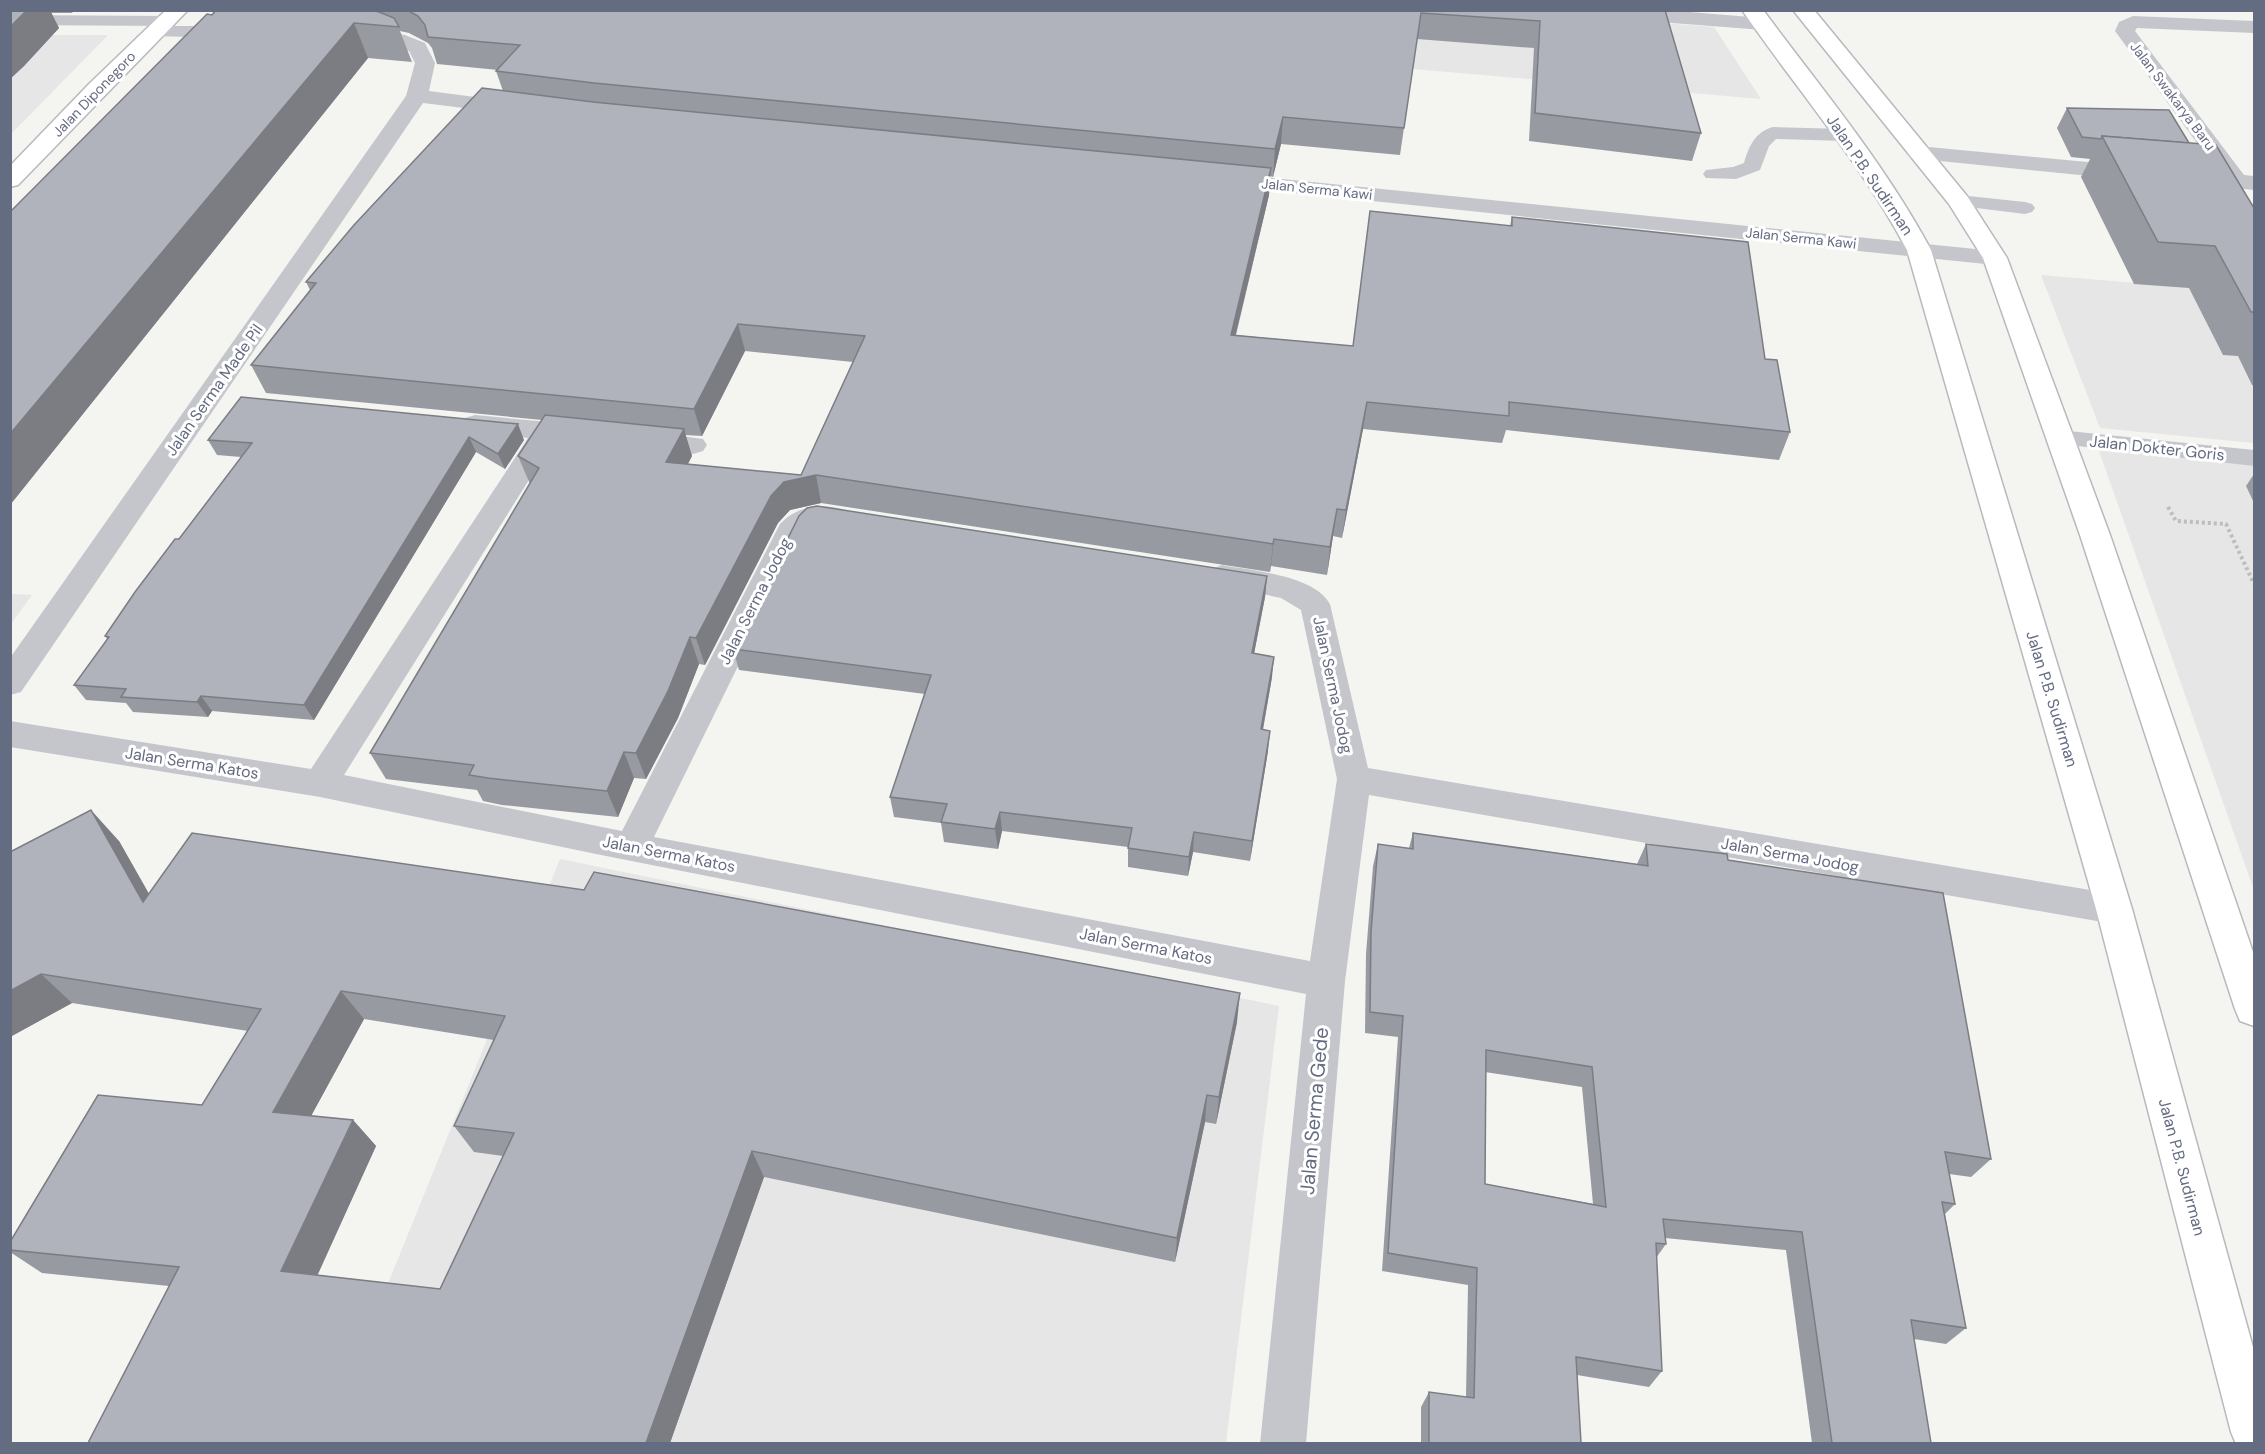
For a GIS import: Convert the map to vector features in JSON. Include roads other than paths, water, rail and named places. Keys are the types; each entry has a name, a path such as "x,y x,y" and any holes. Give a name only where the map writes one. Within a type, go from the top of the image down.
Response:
{"street":[{"path":"1581,10 1758,17"},
{"path":"1803,10 1959,201 1995,258 2059,438 2254,1009"},
{"name":"Jalan P.B. Sudirman","path":"1758,17 1845,135 1902,218 1919,250 2114,909 2254,1432"},
{"path":"167,21 249,32"},
{"name":"Jalan Diponegoro","path":"10,180 97,89 167,21"},
{"name":"Jalan Swakarya Baru","path":"2246,182 2125,31 2126,26 2133,22 2254,27"},
{"path":"342,33 365,33 398,39 418,47 425,63 417,96 532,110"},
{"name":"Jalan Serma Made Pil","path":"10,683 219,400 417,96"},
{"name":"Jalan Swakarya Baru","path":"1918,153 2246,182"},
{"name":"Jalan Serma Kawi","path":"1204,178 1995,258"},
{"path":"453,422 693,445"},
{"path":"320,784 546,431"},
{"name":"Jalan Serma Jodog","path":"632,846 790,531 801,519 821,515 868,522"},
{"name":"Jalan Serma Jodog","path":"1199,573 1289,589 1315,604 1354,779 2114,909"},
{"name":"Jalan Serma Katos","path":"10,734 320,784 1326,981"},
{"name":"Jalan Serma Gede","path":"1283,1443 1326,981 1354,779"}],"lane":[{"path":"10,20 167,21"},
{"path":"1713,174 1736,173 1753,166 1765,136 1773,133 1845,135"},
{"path":"1959,201 2025,208"},
{"name":"Jalan Dokter Goris","path":"2059,438 2254,458"}]}
